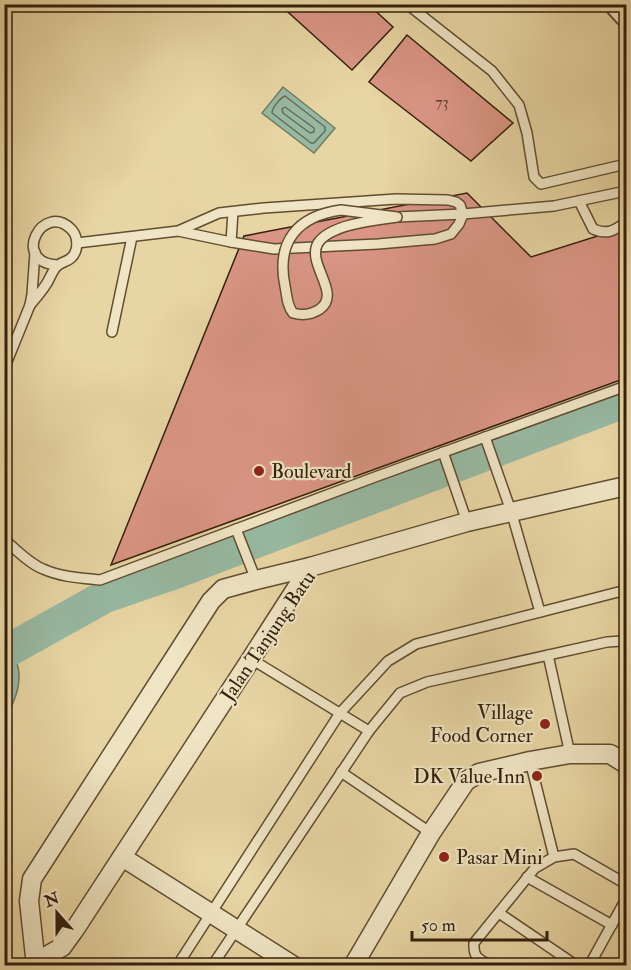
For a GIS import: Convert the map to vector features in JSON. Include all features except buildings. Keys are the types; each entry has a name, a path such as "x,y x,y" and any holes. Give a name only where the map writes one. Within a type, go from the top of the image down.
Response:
{"street":[{"path":"616,4 627,15"},
{"name":"Jalan Tanjung Batu","path":"36,964 62,947 310,567 467,522 627,486"},
{"path":"36,964 29,901 32,879 211,601 223,589 310,567"},
{"path":"353,966 431,833 466,781 479,773 570,754 610,754 627,764"},
{"path":"122,857 294,966"}],"lane":[{"path":"407,4 492,71 519,105 534,177 540,184 627,164"},
{"path":"397,217 341,210 332,211 318,215 295,232 289,239 284,253 282,272 289,306 293,314 313,313 325,305 326,285 318,268 316,250 318,243 324,237 348,225 397,217 554,206 627,191"},
{"path":"77,243 178,231 219,213 264,208 396,199 448,200 460,205 463,214 451,234 435,239 378,244 274,249 178,231"},
{"path":"579,201 593,229 602,233 616,230 627,222"},
{"path":"231,242 233,212"},
{"path":"48,223 63,223 74,233 77,243 74,254 64,264 44,262 35,252 33,246 37,232 48,223"},
{"path":"112,332 132,237"},
{"path":"4,369 30,305 35,252"},
{"path":"30,305 46,285 57,265"},
{"path":"4,539 40,569 63,576 100,580 627,386"},
{"path":"485,437 511,511 540,612"},
{"path":"444,452 467,522"},
{"path":"236,529 256,580"},
{"path":"177,966 340,713 388,661 416,644 627,590"},
{"path":"212,966 369,731 400,693 427,682 607,642 627,643"},
{"path":"548,655 570,754"},
{"path":"251,659 369,731"},
{"path":"530,762 554,857"},
{"path":"341,772 431,833"},
{"path":"491,966 477,958 474,943 535,868 554,857 574,854 627,884"},
{"path":"527,877 612,925"},
{"path":"589,966 627,899"},
{"path":"499,913 577,966"}],"water":[{"path":"283,87 335,128 314,153 262,113"},
{"path":"5,645 17,662 19,681 14,700 5,718"}],"waterway":[{"path":"9,650 104,597 171,574 626,401"}],"place":[{"name":"Boulevard","path":"259,471"},
{"name":"Village Food Corner","path":"545,724"},
{"name":"DK Value Inn","path":"537,776"},
{"name":"Pasar Mini","path":"444,857"}]}
